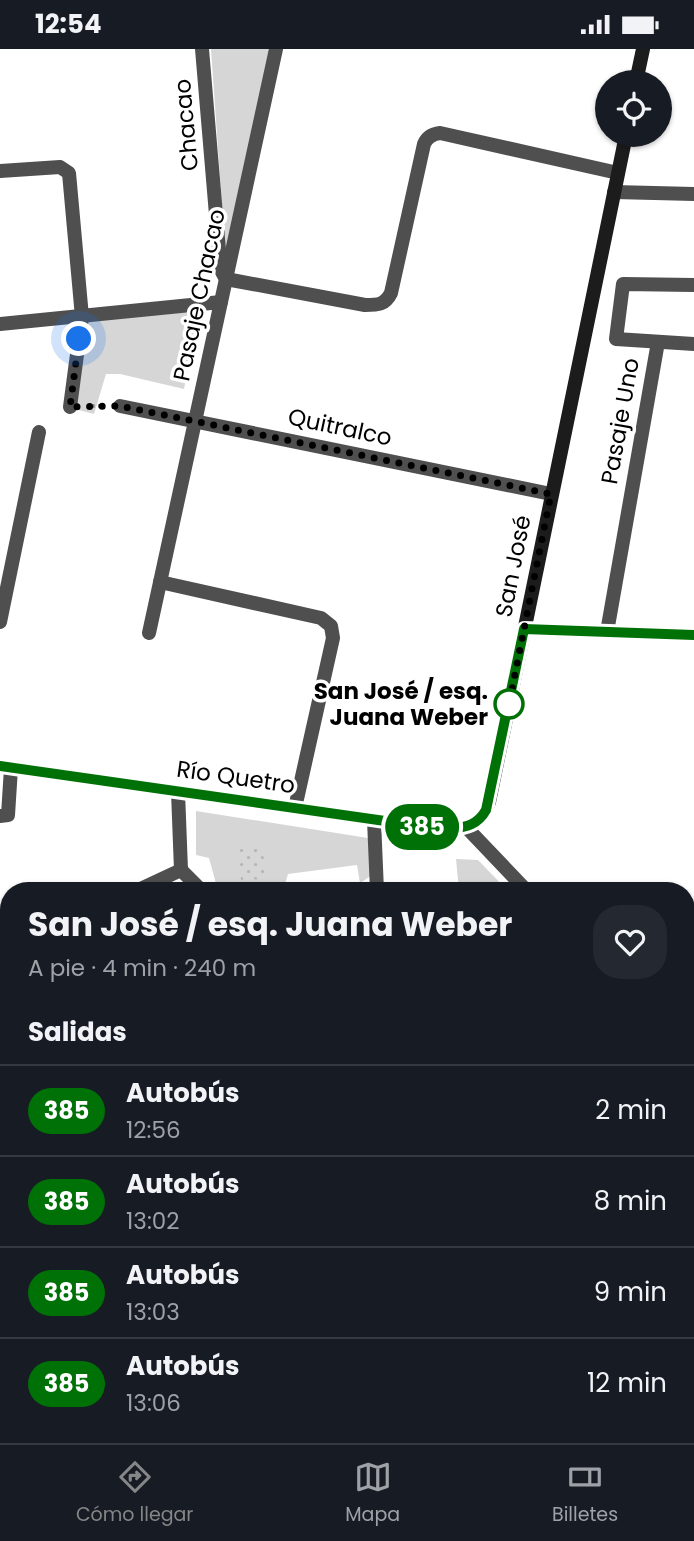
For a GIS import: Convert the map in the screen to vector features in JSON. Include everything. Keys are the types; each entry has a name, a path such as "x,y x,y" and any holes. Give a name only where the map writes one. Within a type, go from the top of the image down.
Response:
{"street":[{"name":"Chacao","path":"202,49 220,262 226,279"},
{"name":"Pasaje Chacao","path":"149,633 276,49"},
{"path":"639,70 643,49"},
{"path":"226,279 365,305 381,305 388,300 391,293 424,144 426,139 435,134 618,173"},
{"name":"San José","path":"466,827 475,823 486,810 623,147"},
{"path":"0,171 60,167 69,173 82,317 70,407"},
{"path":"614,192 694,194"},
{"name":"Pasaje Uno","path":"607,632 658,342 616,339 623,284 694,285"},
{"path":"0,324 221,302"},
{"path":"658,342 694,344"},
{"name":"Quitralco","path":"120,406 551,494"},
{"path":"0,622 39,432"},
{"path":"160,582 321,618 331,626 333,638 295,808"},
{"path":"524,629 694,635"},
{"path":"0,816 8,815 6,767"},
{"name":"Río Quetro","path":"6,767 448,830 466,827"},
{"path":"178,792 181,870 193,882"},
{"path":"373,882 374,820"},
{"path":"466,827 518,882"},
{"path":"155,882 181,870"}],"path":[{"path":"70,407 120,406"}],"shaded area":[{"path":"211,49 272,49 226,261"},
{"path":"200,308 184,389 120,374 106,374 94,414 71,408 78,322"},
{"path":"196,811 368,838 372,875 360,882 357,865 288,874 286,882 216,882 209,858 196,855"},
{"path":"263,845 265,879 241,880 239,846"},
{"path":"456,859 478,860 499,882 458,882"}],"bus line":[{"name":"385","path":"0,766 448,830 466,827 475,823 486,810 524,629 694,635"}],"place":[{"name":"San José / esq. Juana Weber","path":"509,704"}],"route":[{"path":"79,339 70,407 120,406 551,494 509,704"}]}
